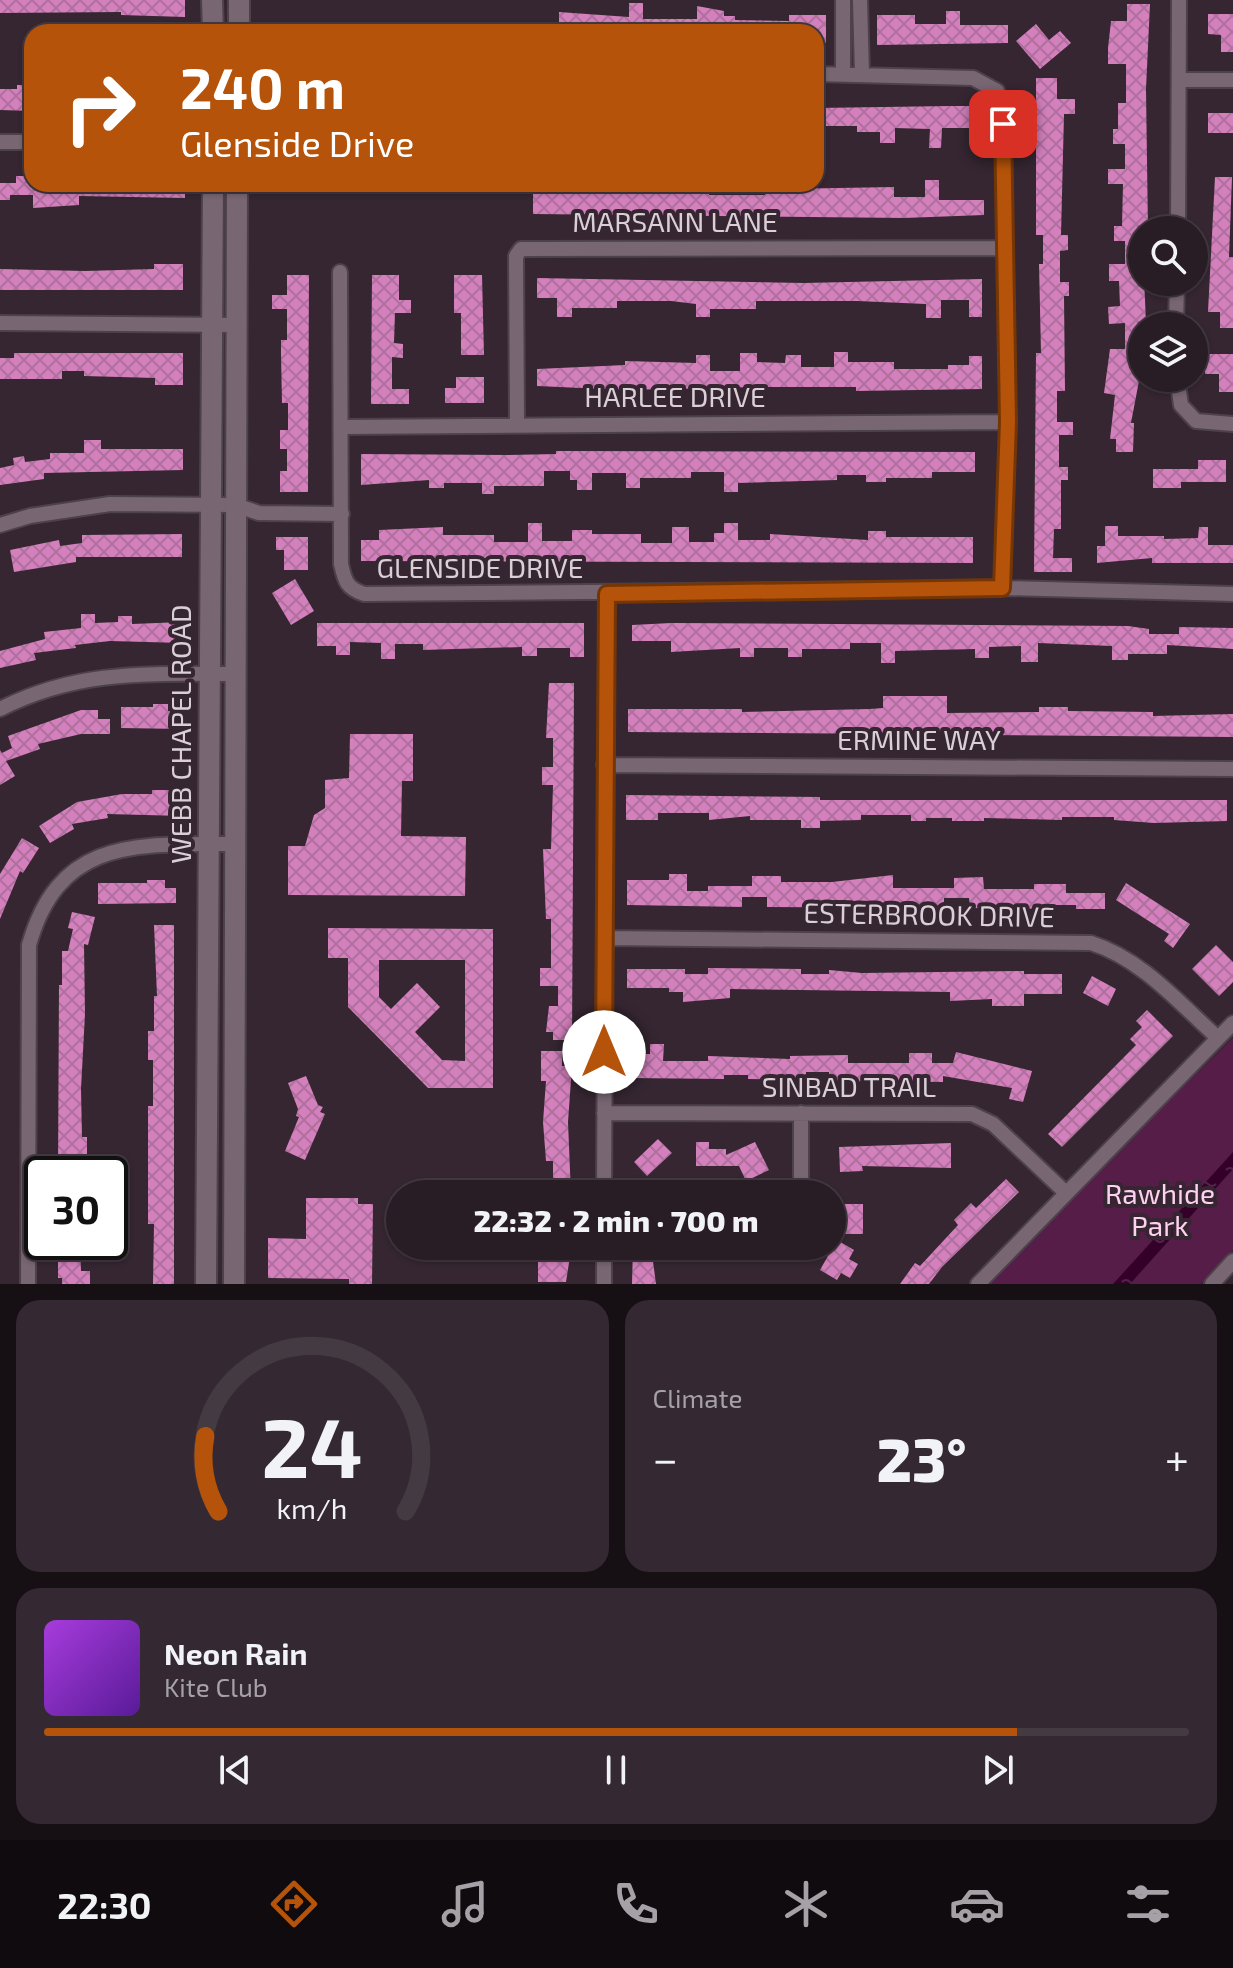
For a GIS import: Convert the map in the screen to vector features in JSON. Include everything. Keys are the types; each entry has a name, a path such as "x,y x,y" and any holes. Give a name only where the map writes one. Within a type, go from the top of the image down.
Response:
{"main road":[{"path":"212,0 213,24"},
{"path":"239,0 239,24"},
{"name":"WEBB CHAPEL ROAD","path":"206,1284 213,192"},
{"name":"WEBB CHAPEL ROAD","path":"234,1284 237,192"},
{"path":"208,920 235,920"},
{"path":"206,1181 234,1181"}],"street":[{"path":"843,0 843,74"},
{"path":"860,0 862,74"},
{"path":"1178,216 1179,0"},
{"path":"824,74 973,78 997,91 1003,124 1008,422 1002,588"},
{"path":"1179,80 1233,80"},
{"path":"0,142 24,142"},
{"name":"MARSANN LANE","path":"517,423 516,256 521,249 1005,248"},
{"path":"0,525 30,516 110,504 235,505 259,513 342,514 340,272"},
{"path":"0,323 236,325"},
{"path":"1179,392 1181,405 1196,421 1233,424"},
{"name":"HARLEE DRIVE","path":"343,427 517,423 1008,422"},
{"name":"GLENSIDE DRIVE","path":"342,514 341,564 344,582 351,589 364,594 1002,588 1233,594"},
{"path":"604,1180 607,594"},
{"path":"0,709 60,684 106,676 235,674"},
{"name":"ERMINE WAY","path":"604,765 1233,769"},
{"path":"28,1284 29,945 37,919 50,893 91,858 116,849 235,844"},
{"name":"ESTERBROOK DRIVE","path":"605,938 1091,943 1114,950 1136,966 1218,1038"},
{"path":"978,1284 1233,1023"},
{"name":"SINBAD TRAIL","path":"604,1113 972,1114 993,1124 1065,1192"},
{"path":"801,1113 801,1180"},
{"path":"604,1260 604,1284"},
{"path":"1212,1284 1233,1261"}],"green space":[{"name":"Rawhide Park","path":"1233,1038 1233,1250 1201,1284 990,1284 1057,1211"}],"water":[{"path":"1233,1152 1233,1169 1130,1284 1113,1284"}],"building":[{"path":"0,0 185,0 185,17 121,15 121,12 0,13"},
{"path":"629,3 643,3 643,19 697,19 697,6 724,11 724,16 735,16 735,20 789,21 789,15 826,15 826,43 824,24 559,24 559,12 629,17"},
{"path":"1127,4 1150,4 1146,89 1148,216 1128,216 1128,296 1145,296 1146,312 1128,312 1128,392 1137,392 1131,423 1134,423 1133,452 1116,452 1116,439 1110,439 1115,395 1104,393 1110,349 1125,349 1125,323 1109,324 1108,307 1120,306 1119,281 1109,281 1109,264 1125,264 1125,241 1114,241 1114,226 1122,226 1123,184 1108,184 1108,169 1125,169 1125,144 1113,144 1113,129 1118,129 1118,103 1126,103 1126,64 1108,64 1108,48 1111,21 1127,21"},
{"path":"946,11 960,11 960,25 1008,25 1008,43 877,45 877,15 915,15 915,24 946,24"},
{"path":"1208,14 1233,14 1233,52 1221,52 1221,35 1208,34"},
{"path":"1036,24 1049,40 1060,31 1071,43 1040,69 1016,41"},
{"path":"1036,78 1057,78 1057,99 1075,99 1075,114 1064,114 1061,235 1068,235 1068,250 1060,251 1060,282 1069,282 1069,296 1064,296 1065,391 1057,391 1057,422 1073,422 1073,435 1059,435 1059,467 1068,467 1068,480 1061,480 1061,529 1054,529 1053,558 1072,558 1072,572 1034,572 1036,353 1041,353 1039,264 1043,264 1043,235 1036,235"},
{"path":"17,85 24,85 24,111 0,110 0,89 17,89"},
{"path":"983,106 983,143 970,143 970,128 942,128 941,148 929,148 930,129 895,128 895,143 880,143 880,132 857,132 857,126 824,126 824,108"},
{"path":"1208,113 1233,113 1233,133 1208,133"},
{"path":"16,176 24,176 24,192 185,192 185,198 79,196 79,205 33,208 33,195 10,195 10,200 0,200 0,183 16,183"},
{"path":"1215,177 1232,177 1229,257 1233,257 1233,328 1220,328 1220,312 1208,312"},
{"path":"925,180 939,180 939,200 984,200 984,215 904,218 533,214 533,192 765,195 765,192 824,192 824,188 894,187 894,197 925,197"},
{"path":"154,264 183,264 183,290 0,290 0,269 154,269"},
{"path":"287,275 309,275 308,492 280,492 280,471 287,471 287,449 280,449 280,430 288,430 288,403 282,403 281,354 281,340 287,340 287,309 272,309 272,295 287,295"},
{"path":"372,275 399,275 399,300 411,300 411,313 395,313 394,343 403,344 403,358 392,357 392,389 409,389 409,404 371,404"},
{"path":"454,275 482,275 484,355 461,355 461,313 454,313"},
{"path":"537,278 804,283 982,279 982,317 969,317 969,300 941,300 941,318 926,318 926,304 857,301 756,301 756,309 710,309 710,317 696,317 696,304 617,301 617,308 572,308 572,317 557,317 557,298 537,298"},
{"path":"834,352 848,352 848,362 894,362 894,369 948,369 948,365 969,365 969,356 982,356 982,389 856,391 856,387 757,387 625,390 537,386 537,369 625,365 625,361 696,363 696,355 710,355 710,371 740,371 740,353 757,353 757,362 785,363 786,355 801,355 801,367 834,367"},
{"path":"14,353 183,353 183,385 155,385 155,378 84,376 84,371 62,371 62,379 0,379 0,358 14,358"},
{"path":"1208,354 1233,354 1233,392 1219,392 1219,374 1208,374"},
{"path":"456,377 484,377 484,403 445,403 445,388 456,388"},
{"path":"84,440 101,440 101,449 183,449 183,470 44,473 44,479 0,485 0,468 14,465 13,458 24,456 25,462 50,459 50,453 84,453"},
{"path":"556,451 975,452 975,472 932,472 932,478 886,478 886,482 866,482 866,475 837,475 837,480 738,483 738,492 724,492 724,472 691,472 691,478 640,478 640,488 626,488 626,473 592,473 592,490 577,490 577,480 570,480 570,471 544,471 544,486 494,486 494,494 482,494 482,483 444,483 444,488 429,488 429,480 361,485 361,454 508,455 556,454"},
{"path":"1198,460 1226,460 1226,482 1181,482 1181,488 1153,488 1153,469 1198,469"},
{"path":"528,523 542,523 542,541 572,541 572,530 592,530 592,534 641,534 641,543 672,543 672,527 689,527 689,542 714,542 714,533 724,533 724,523 738,523 738,540 770,540 770,534 868,540 868,531 886,531 886,537 973,537 973,563 361,561 361,540 379,540 379,530 443,527 443,535 494,535 494,542 528,542"},
{"path":"1105,526 1118,526 1118,536 1164,536 1164,539 1198,538 1199,527 1208,527 1208,545 1233,545 1233,563 1152,563 1152,558 1097,563 1097,546 1105,546"},
{"path":"182,534 182,557 76,557 76,562 14,572 10,550 59,540 60,546 82,543 82,535"},
{"path":"276,537 308,537 308,570 284,570 284,550 276,550"},
{"path":"295,579 314,611 291,625 272,593"},
{"path":"81,614 95,614 95,623 118,622 118,616 132,616 132,624 182,622 182,643 110,641 75,645 76,648 34,653 36,660 0,668 0,651 45,639 44,632 81,628"},
{"path":"317,623 584,623 584,657 570,657 570,648 537,648 537,656 522,656 522,647 423,650 423,644 395,644 395,659 381,659 381,643 350,642 350,655 336,655 336,646 317,646"},
{"path":"632,625 1128,626 1149,629 1149,634 1179,634 1179,627 1233,628 1233,649 1167,645 1167,654 1128,654 1128,660 1112,660 1112,646 1038,643 1038,662 1021,662 1021,646 989,647 989,658 975,658 975,649 895,651 895,663 881,663 881,643 850,643 850,649 802,649 802,657 788,657 788,648 754,648 754,657 740,657 740,648 671,652 671,641 632,641"},
{"path":"549,683 574,683 572,1040 553,1040 553,1032 546,1032 549,1006 558,1006 558,986 540,986 540,968 551,968 551,919 546,919 543,849 551,849 553,785 542,785 542,767 553,767 553,738 546,738"},
{"path":"883,696 947,696 947,713 1039,712 1039,707 1068,707 1068,711 1153,712 1153,716 1233,714 1233,737 975,735 975,729 905,734 628,732 628,709 742,709 742,712 870,709 883,708"},
{"path":"153,704 168,704 168,711 182,711 182,729 121,728 121,707 153,707"},
{"path":"81,710 98,710 98,719 110,719 110,734 81,734 38,744 40,749 6,761 15,776 0,785 0,750 2,753 12,748 8,736"},
{"path":"350,734 413,734 413,781 402,781 401,836 466,837 465,896 288,895 288,846 305,846 314,815 325,808 325,780 349,778"},
{"path":"152,790 183,790 183,816 107,814 108,818 72,824 74,829 50,843 39,826 77,802 122,794 152,794"},
{"path":"626,795 820,797 820,800 1227,800 1227,821 1154,823 1114,820 1114,817 1062,817 1062,820 984,818 984,821 952,821 952,818 926,818 926,821 911,821 911,815 861,815 861,820 820,821 820,828 801,828 801,820 750,820 750,816 709,820 709,813 658,813 658,820 626,820"},
{"path":"22,838 39,848 23,873 20,871 0,919 0,874"},
{"path":"669,874 687,874 687,891 708,891 708,886 752,886 752,876 781,876 781,882 832,882 893,875 893,888 954,888 954,878 983,877 984,889 1034,889 1034,884 1066,884 1066,893 1105,893 1105,909 1076,909 1076,905 1056,905 1056,909 970,908 969,898 944,898 944,908 767,907 767,897 742,897 742,907 627,905 627,880 669,880"},
{"path":"147,880 165,880 165,888 176,888 176,903 98,904 98,883 147,883"},
{"path":"1126,883 1190,924 1173,948 1164,941 1169,934 1116,900"},
{"path":"72,912 95,917 88,945 84,944 85,1014 81,1089 82,1137 87,1137 87,1156 58,1156 59,985 62,985 62,951 68,951 73,929 68,928"},
{"path":"154,925 174,925 174,1284 153,1284 154,1224 148,1224 148,1106 153,1106 153,1060 148,1060 148,1031 154,1031 154,996 157,996"},
{"path":"328,928 493,929 493,1088 428,1088 348,1007 348,958 328,958","holes":["379,960 465,960 465,1061 442,1060 415,1032 440,1007 417,983 391,1009 379,997"]},
{"path":"1216,945 1233,962 1233,982 1219,996 1192,969"},
{"path":"708,968 801,969 801,974 829,974 829,970 862,973 1024,971 1024,974 1062,974 1062,994 1024,994 1024,1006 992,1006 992,999 950,1001 950,992 730,989 730,998 683,1002 683,992 669,992 669,988 627,988 627,969 685,969 685,974 708,974"},
{"path":"1092,976 1116,989 1108,1006 1083,993"},
{"path":"1147,1010 1173,1036 1062,1147 1048,1134 1136,1045 1130,1039 1142,1027 1136,1021"},
{"path":"650,1044 664,1044 663,1061 708,1061 708,1056 790,1059 790,1056 848,1055 848,1063 909,1063 909,1053 932,1053 932,1063 953,1063 956,1052 1032,1071 1023,1102 1009,1099 1012,1088 943,1076 943,1082 829,1081 829,1072 806,1072 806,1080 748,1079 748,1075 724,1075 724,1079 630,1078 630,1054 650,1054"},
{"path":"541,1051 562,1051 562,1066 572,1066 568,1122 570,1180 553,1180 553,1161 546,1161 543,1122 546,1081 541,1081"},
{"path":"306,1076 318,1105 323,1107 320,1112 325,1114 305,1160 285,1151 299,1117 296,1116 298,1109 288,1083"},
{"path":"658,1139 672,1153 647,1176 634,1162"},
{"path":"696,1142 709,1142 709,1149 726,1149 726,1155 755,1142 769,1170 746,1180 739,1166 696,1166"},
{"path":"951,1143 951,1168 862,1166 863,1171 840,1172 839,1147"},
{"path":"1006,1179 1019,1192 942,1267 929,1284 900,1284 915,1263 920,1266 958,1225 954,1220 971,1203 976,1208"},
{"path":"306,1198 358,1198 358,1204 373,1204 372,1284 349,1284 349,1279 268,1278 268,1238 306,1239"},
{"path":"846,1204 863,1204 863,1234 846,1234"},
{"path":"846,1245 854,1250 849,1259 858,1264 850,1278 841,1273 837,1280 820,1270 826,1260 846,1260"},
{"path":"58,1260 81,1260 81,1271 90,1271 90,1284 62,1284 62,1278 58,1278"},
{"path":"538,1260 569,1260 566,1282 538,1282"},
{"path":"633,1260 653,1260 656,1284 632,1284"}],"route":[{"path":"604,1052 607,594 1002,588 1008,422 1003,124"}]}
